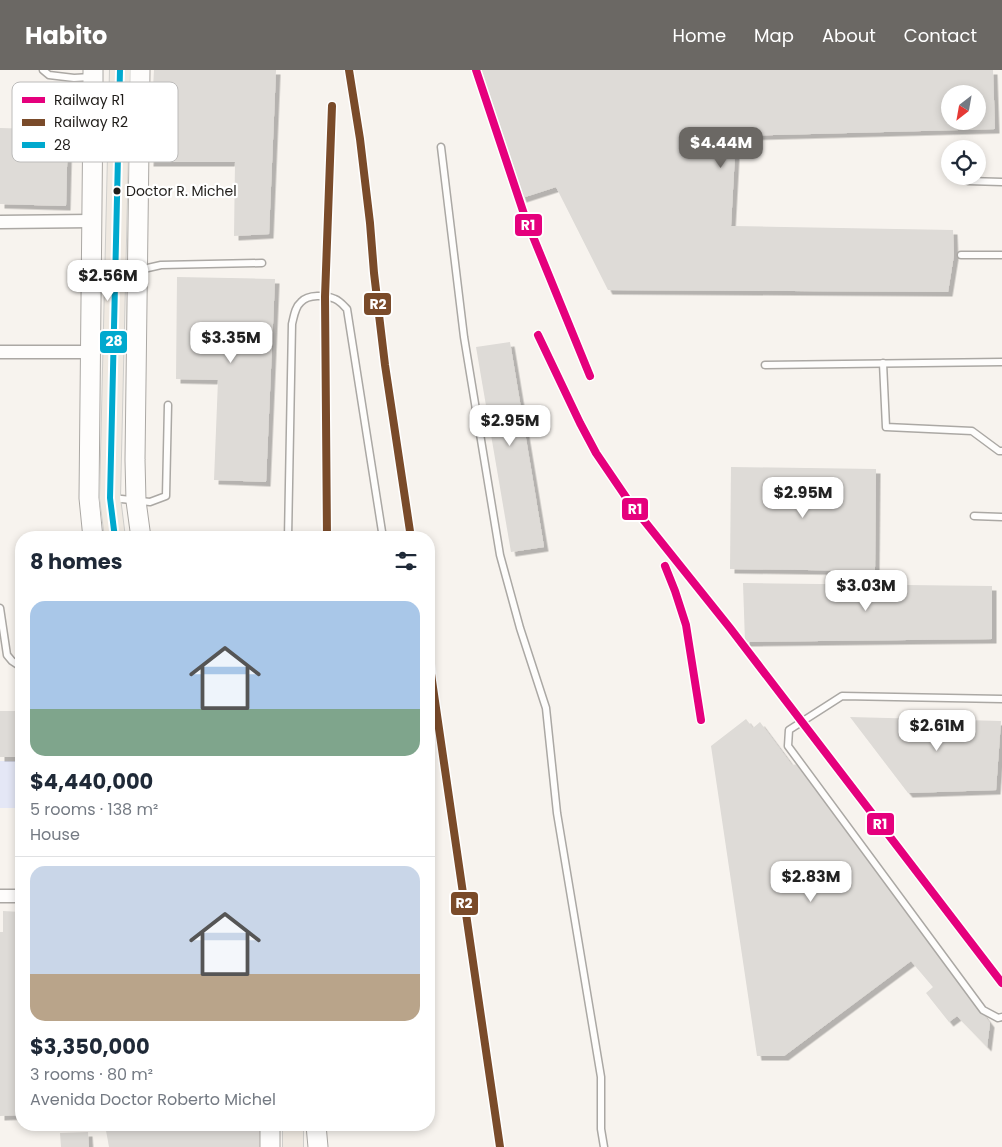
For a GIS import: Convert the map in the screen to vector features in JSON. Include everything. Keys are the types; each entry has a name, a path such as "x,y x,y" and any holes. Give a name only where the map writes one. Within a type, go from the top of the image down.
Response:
{"main road":[{"path":"92,531 89,498 93,162"},
{"path":"114,531 110,498 118,162"},
{"path":"139,162 135,460 136,501 140,531"},
{"path":"115,297 137,299"},
{"path":"270,1131 270,1147"},
{"path":"293,1131 293,1147"},
{"path":"317,1131 318,1147"}],"street":[{"path":"0,222 92,221"},
{"path":"0,352 91,352"},
{"path":"0,896 15,896"}],"lane":[{"path":"43,70 49,75 74,78 92,74"},
{"path":"442,147 464,337 500,554 520,628 546,708 557,813 601,1077 601,1129 604,1147"},
{"path":"986,182 1002,182"},
{"path":"961,255 1002,256"},
{"path":"138,270 161,264 262,263"},
{"path":"288,531 292,324 301,301 306,298 325,297 335,299 346,309 382,531"},
{"path":"765,365 1002,362"},
{"path":"883,363 886,427 972,430 999,451 1002,451"},
{"path":"110,498 150,502 166,496 168,405"},
{"path":"974,516 1002,517"},
{"path":"0,608 7,655 15,663"},
{"path":"1002,699 842,696 789,730 788,746 983,1010 998,1018 1002,1018"}],"shaded area":[{"path":"0,761 15,761 15,808 0,808"}],"building":[{"path":"154,70 276,70 269,234 234,236 235,162 178,162 178,82 153,82"},
{"path":"478,70 993,70 995,129 986,129 986,85 941,85 941,130 958,130 736,136 731,226 953,230 954,255 948,292 608,290 556,187 522,198"},
{"path":"0,128 12,128 12,162 67,162 66,206 0,204"},
{"path":"177,277 275,279 266,482 214,480 218,380 176,379"},
{"path":"510,342 544,547 511,552 476,347"},
{"path":"731,467 876,469 875,571 730,569"},
{"path":"743,583 992,586 992,639 745,642"},
{"path":"0,711 15,711 15,757 0,757"},
{"path":"850,717 1001,721 996,790 908,793"},
{"path":"746,719 753,728 760,722 792,765 798,764 990,1023 987,1047 957,1016 949,1022 926,993 933,987 911,961 784,1056 757,1056 711,746"},
{"path":"3,911 15,912 15,1115 0,1116 0,932 3,932"},
{"path":"106,1131 260,1131 260,1147 109,1147"},
{"path":"88,1132 89,1147 61,1147 60,1133"}],"rail line":[{"name":"R2","path":"349,70 360,139 385,365 410,531"},
{"name":"R1","path":"476,70 525,217 590,376"},
{"name":"R2","path":"327,531 325,297 332,106"},
{"name":"R1","path":"538,335 596,453 630,503 730,628 1002,983"},
{"name":"R1","path":"665,566 686,625 701,720"},
{"name":"R2","path":"435,701 500,1147"}],"transit line":[{"name":"28","path":"120,70 120,82"},
{"name":"28","path":"114,531 110,498 118,162"}],"place":[{"name":"Doctor R. Michel","path":"117,191"}]}
